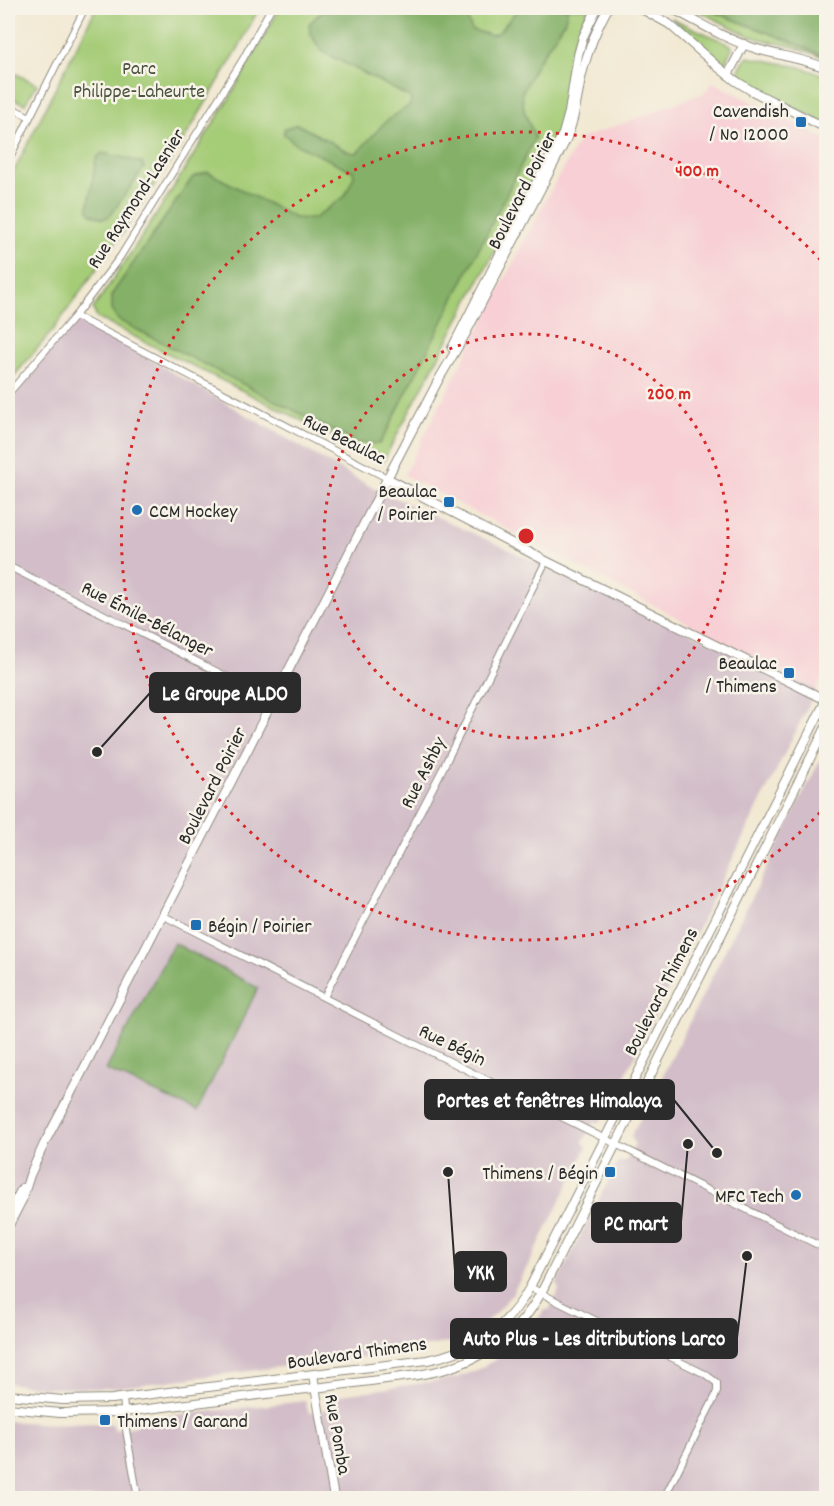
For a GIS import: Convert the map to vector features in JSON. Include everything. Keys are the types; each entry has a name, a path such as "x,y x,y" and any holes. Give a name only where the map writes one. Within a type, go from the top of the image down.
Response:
{"street":[{"path":"8,161 85,8"},
{"name":"Rue Raymond-Lasnier","path":"8,394 75,316 120,256 243,60 271,8"},
{"name":"Boulevard Poirier","path":"439,379 462,326 563,134 583,36 597,8"},
{"name":"Boulevard Poirier","path":"8,1215 387,478 439,379 465,336 565,142 575,116 589,49 608,8"},
{"path":"640,8 669,24 728,75 752,91 826,128"},
{"path":"670,8 744,45 826,68"},
{"path":"728,75 744,45"},
{"path":"8,106 30,117"},
{"name":"Rue Beaulac","path":"75,316 546,561 826,700"},
{"name":"Rue Ashby","path":"324,997 439,776 546,561"},
{"name":"Rue Émile-Bélanger","path":"8,566 273,700"},
{"name":"Boulevard Thimens","path":"8,1395 63,1400 123,1398 427,1360 462,1351 500,1326 530,1287 826,700"},
{"name":"Boulevard Thimens","path":"8,1408 60,1413 124,1412 428,1373 465,1363 486,1352 509,1335 530,1311 541,1293 826,727"},
{"name":"Rue Bégin","path":"162,915 826,1249"},
{"path":"686,977 697,983"},
{"path":"645,1057 657,1062"},
{"name":"Boulevard Poirier","path":"8,1227 22,1200 30,1175"},
{"path":"530,1287 716,1381 717,1391 664,1498"},
{"name":"Rue Pomba","path":"313,1375 334,1498"},
{"path":"123,1398 138,1498"}],"shaded area":[{"path":"713,82 826,140 826,669 816,690 404,475 550,191 580,139 704,93"},
{"path":"75,316 369,486 816,690 633,1060 600,1123 595,1121 583,1142 587,1147 512,1294 493,1316 471,1332 450,1342 393,1353 111,1388 47,1388 8,1383 8,401"},
{"path":"826,748 826,1498 8,1498 8,1421 53,1424 102,1423 112,1424 115,1430 136,1426 140,1419 305,1401 309,1413 328,1409 329,1397 456,1378 475,1371 506,1354 545,1310 549,1310 559,1290 557,1282 618,1162 626,1161 635,1144 631,1136"}],"green space":[{"name":"Parc Philippe-Laheurte","path":"96,8 259,8 238,49 183,141 121,235 53,330 8,383 8,183"},
{"path":"280,8 589,8 573,44 561,127 383,461 97,318 93,309 153,220 230,97"},
{"path":"336,8 463,8 472,30 491,35 498,33 519,8 568,8 564,23 537,63 522,93 524,110 535,138 379,444 357,443 118,320 112,310 112,294 193,177 208,172 295,218 313,219 345,196 354,176 353,171 297,145 284,134 284,129 297,124 349,152 357,153 385,122 410,105 411,98 321,51 310,33 309,24 319,14"},
{"path":"693,8 826,8 826,58 795,47 749,36"},
{"path":"704,8 826,8 826,57 796,44"},
{"path":"671,18 731,45 732,48 724,65"},
{"path":"748,57 800,67 826,76 826,124 759,89 740,76 739,70"},
{"path":"8,70 37,84 25,104 8,97"},
{"path":"102,153 142,163 144,168 110,216 103,219 90,213 88,209 96,159"},
{"path":"174,943 258,988 197,1111 106,1070"}],"place":[{"name":"Cavendish / No 12000","path":"801,122"},
{"name":"Beaulac / Poirier","path":"449,502"},
{"name":"CCM Hockey","path":"137,510"},
{"name":"Beaulac / Thimens","path":"789,673"},
{"name":"Le Groupe ALDO","path":"97,752"},
{"name":"Bégin / Poirier","path":"196,925"},
{"name":"PC mart","path":"688,1144"},
{"name":"Portes et fenêtres Himalaya","path":"717,1153"},
{"name":"YKK","path":"448,1172"},
{"name":"Thimens / Bégin","path":"610,1172"},
{"name":"MFC Tech","path":"796,1195"},
{"name":"Auto Plus - Les ditributions Larco","path":"747,1256"},
{"name":"Thimens / Garand","path":"105,1420"}]}
